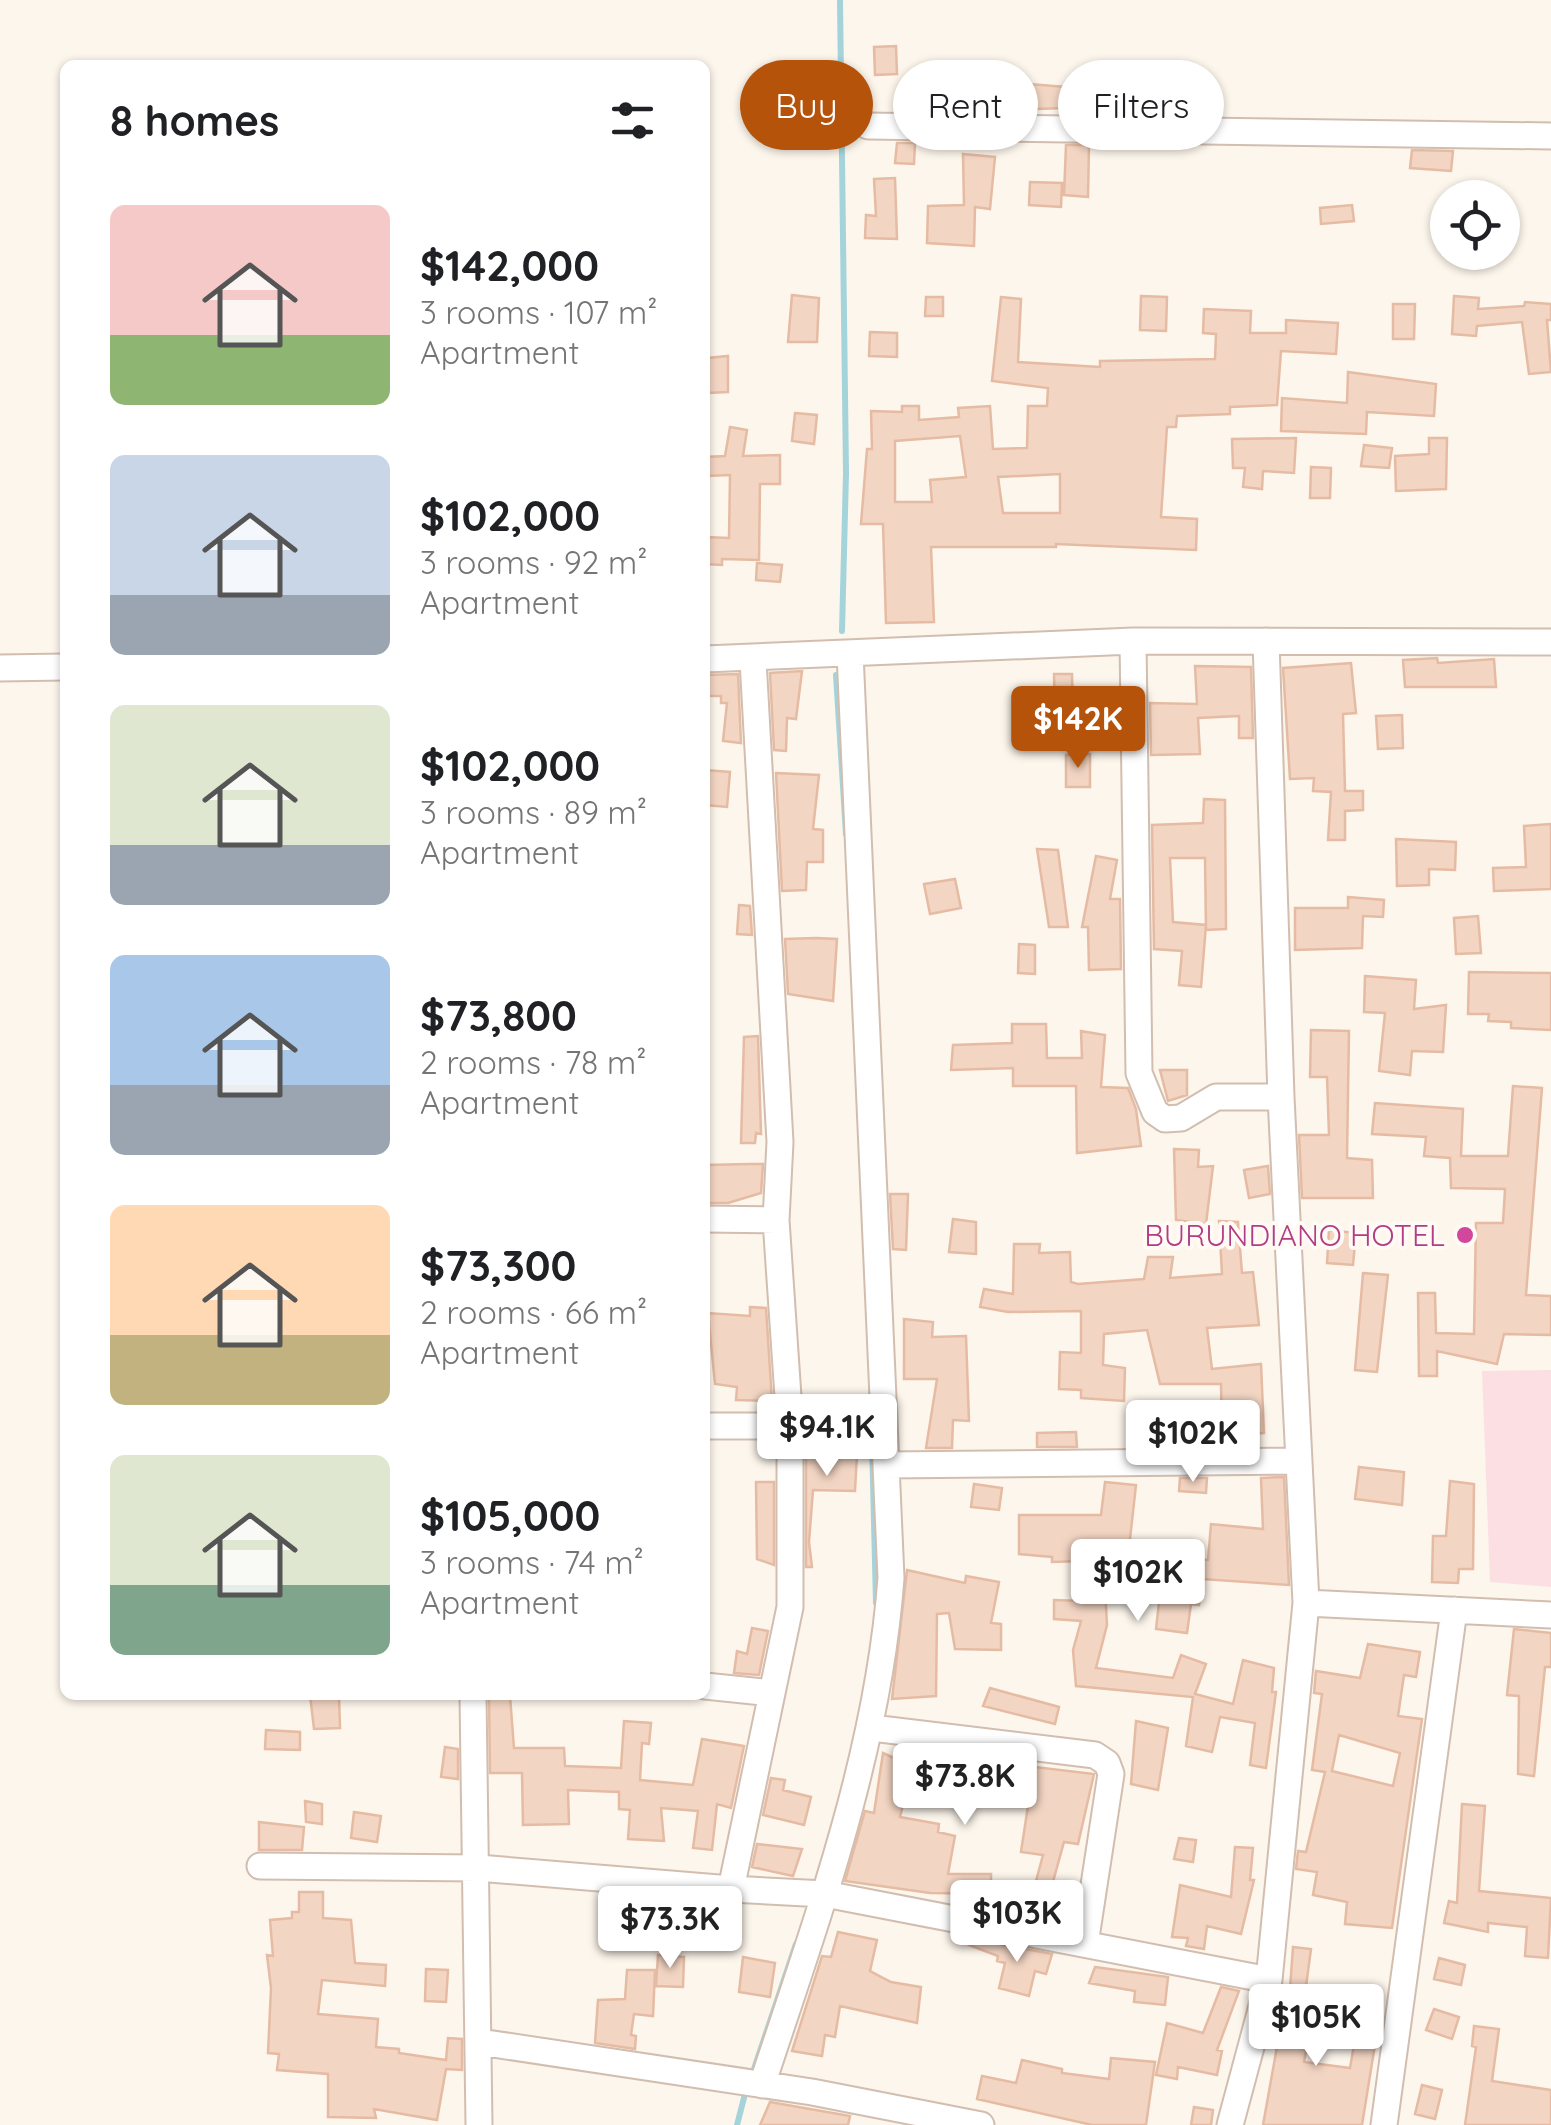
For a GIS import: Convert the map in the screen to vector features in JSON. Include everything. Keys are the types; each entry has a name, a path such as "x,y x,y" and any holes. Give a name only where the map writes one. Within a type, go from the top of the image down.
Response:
{"street":[{"path":"873,126 1551,136"},
{"path":"1134,641 1139,1073 1149,1102 1165,1119 1190,1114 1216,1097 1280,1097"},
{"path":"710,659 1134,641 1551,642"},
{"path":"1230,2125 1270,1980 1306,1603 1280,1097 1266,641"},
{"path":"762,2084 825,1894 872,1728 890,1578 850,653"},
{"path":"731,1889 790,1607 790,1426 776,1220 780,1142 753,660"},
{"path":"0,668 60,667"},
{"path":"710,1219 776,1220"},
{"path":"710,1426 790,1426"},
{"path":"886,1465 1299,1461"},
{"path":"1306,1603 1551,1614"},
{"path":"1384,2125 1454,1610"},
{"path":"710,1687 772,1693"},
{"path":"473,1700 479,2125"},
{"path":"872,1728 1095,1755 1108,1763 1111,1774 1085,1944"},
{"path":"260,1866 478,1868 825,1894 1270,1980"},
{"path":"480,2042 762,2084 981,2125"}],"shaded area":[{"path":"1551,1370 1551,1587 1490,1582 1482,1371"}],"building":[{"path":"896,46 893,74 875,75 874,47"},
{"path":"1038,85 1058,86 1058,108 1038,109"},
{"path":"896,150 915,150 914,164 895,163"},
{"path":"1066,150 1089,150 1088,197 1064,195"},
{"path":"1412,150 1453,151 1451,171 1410,168"},
{"path":"963,154 995,157 990,209 975,207 974,246 927,243 928,206 964,205"},
{"path":"895,178 897,239 865,238 866,215 876,216 874,179"},
{"path":"1030,182 1062,183 1061,207 1029,205"},
{"path":"1352,205 1354,221 1321,224 1320,208"},
{"path":"792,295 819,298 817,342 788,342"},
{"path":"1141,296 1167,297 1166,331 1140,330"},
{"path":"1454,296 1479,298 1478,309 1524,306 1525,302 1551,304 1551,320 1547,320 1551,372 1529,374 1522,322 1477,326 1476,336 1452,334"},
{"path":"926,297 943,297 943,316 925,316"},
{"path":"1001,297 1021,299 1018,362 1100,367 1100,361 1215,359 1216,334 1203,333 1204,309 1251,311 1250,333 1286,333 1286,320 1338,323 1336,354 1281,351 1277,405 1230,407 1230,414 1177,416 1176,427 1167,427 1161,517 1197,519 1196,550 1056,544 931,547 934,622 886,623 883,524 861,524 867,449 872,449 871,411 902,412 902,406 919,406 919,420 959,417 958,408 990,406 993,449 1027,448 1028,406 1047,406 1048,388 992,381","holes":["960,436 966,477 930,480 932,502 895,502 895,441","1060,474 1060,513 1003,513 998,477"]},
{"path":"1393,304 1415,304 1414,339 1393,339"},
{"path":"870,332 897,333 897,357 869,356"},
{"path":"728,356 728,392 710,393 710,358"},
{"path":"1348,372 1436,384 1434,416 1367,412 1366,434 1281,431 1282,398 1347,403"},
{"path":"795,413 817,415 814,444 792,441"},
{"path":"730,427 747,430 743,456 780,455 780,484 760,484 759,560 722,559 722,565 710,564 710,537 729,538 730,475 710,476 710,457 725,456"},
{"path":"1296,438 1294,473 1263,471 1262,489 1243,487 1245,468 1233,468 1232,439"},
{"path":"1429,438 1447,438 1446,489 1396,491 1395,456 1429,454"},
{"path":"1364,445 1392,448 1389,468 1361,466"},
{"path":"1311,467 1331,468 1330,498 1310,498"},
{"path":"757,563 782,565 780,582 756,580"},
{"path":"1437,658 1438,663 1494,659 1496,687 1405,687 1403,660"},
{"path":"1351,663 1356,713 1343,714 1345,791 1363,791 1363,810 1345,811 1345,840 1328,840 1331,792 1313,791 1314,778 1290,779 1283,668"},
{"path":"1195,666 1251,667 1253,738 1239,738 1239,716 1198,718 1200,754 1151,755 1150,703 1197,704"},
{"path":"802,671 796,719 787,718 786,751 774,750 770,673"},
{"path":"738,674 741,743 723,741 727,703 721,703 721,696 710,696 710,675"},
{"path":"1054,674 1072,674 1073,714 1055,714"},
{"path":"1402,715 1403,748 1378,749 1376,716"},
{"path":"1090,754 1090,787 1066,787 1066,755"},
{"path":"710,770 730,772 727,807 710,805"},
{"path":"776,773 819,775 813,829 823,830 823,862 807,862 806,890 782,891"},
{"path":"1204,799 1225,800 1226,929 1206,930 1206,926 1201,987 1179,985 1182,951 1154,949 1152,825 1203,823","holes":["1170,858 1205,858 1206,925 1173,922"]},
{"path":"1551,824 1551,889 1494,891 1493,868 1526,867 1524,826"},
{"path":"1396,839 1456,842 1455,870 1429,869 1429,885 1397,886"},
{"path":"1037,849 1058,850 1068,927 1049,927"},
{"path":"1096,856 1117,860 1110,899 1120,899 1121,969 1089,970 1088,927 1082,927"},
{"path":"955,879 961,908 930,914 924,884"},
{"path":"1348,897 1384,900 1383,917 1363,916 1362,948 1295,950 1295,908 1348,908"},
{"path":"739,905 750,906 752,935 737,934"},
{"path":"1478,916 1481,953 1456,954 1454,918"},
{"path":"785,939 837,939 833,1001 788,994"},
{"path":"1019,944 1035,945 1035,974 1018,973"},
{"path":"1469,972 1551,973 1551,1030 1511,1028 1511,1022 1488,1021 1489,1014 1468,1014"},
{"path":"1365,976 1416,980 1414,1009 1446,1005 1443,1052 1412,1051 1410,1075 1379,1071 1385,1013 1364,1012"},
{"path":"1012,1024 1046,1024 1047,1058 1082,1058 1081,1031 1105,1035 1101,1087 1128,1088 1136,1109 1141,1146 1077,1153 1076,1086 1013,1086 1013,1068 951,1070 953,1045 1012,1043"},
{"path":"1311,1030 1349,1031 1347,1158 1372,1160 1373,1198 1302,1198 1299,1135 1329,1135 1327,1077 1310,1077"},
{"path":"758,1036 761,1134 756,1133 755,1143 741,1143 744,1037"},
{"path":"1160,1070 1187,1070 1187,1095 1168,1101"},
{"path":"1513,1086 1542,1088 1526,1295 1551,1296 1551,1335 1504,1334 1497,1364 1437,1351 1437,1376 1419,1376 1418,1293 1435,1293 1436,1333 1474,1334 1476,1223 1503,1223 1505,1189 1451,1188 1450,1158 1424,1156 1426,1137 1372,1134 1375,1103 1463,1109 1461,1156 1508,1156"},
{"path":"1174,1149 1199,1150 1198,1167 1213,1166 1206,1224 1176,1220"},
{"path":"763,1164 761,1193 728,1203 710,1203 710,1165"},
{"path":"1268,1166 1270,1194 1249,1198 1244,1170"},
{"path":"890,1194 908,1194 906,1250 893,1249"},
{"path":"953,1219 976,1222 976,1254 949,1252"},
{"path":"1219,1221 1238,1222 1242,1273 1253,1272 1259,1325 1207,1328 1212,1369 1261,1364 1264,1433 1222,1435 1221,1384 1160,1384 1147,1330 1104,1334 1103,1365 1125,1368 1124,1401 1081,1398 1081,1390 1059,1389 1060,1352 1081,1353 1081,1311 1008,1312 980,1307 984,1289 1013,1294 1014,1244 1040,1244 1039,1253 1070,1252 1071,1282 1078,1284 1144,1279 1148,1257 1173,1257 1170,1278 1222,1274"},
{"path":"1329,1230 1356,1233 1353,1265 1327,1263"},
{"path":"1363,1273 1388,1275 1377,1372 1355,1370"},
{"path":"750,1307 766,1308 772,1401 736,1400 737,1387 715,1384 710,1313 750,1316"},
{"path":"904,1319 933,1322 932,1337 966,1336 969,1421 953,1420 952,1448 926,1448 937,1379 904,1379"},
{"path":"1187,1423 1216,1425 1215,1442 1186,1440"},
{"path":"1076,1432 1077,1447 1037,1447 1037,1433"},
{"path":"806,1448 857,1454 855,1491 813,1490 809,1542 812,1567 806,1567"},
{"path":"1359,1467 1404,1472 1402,1505 1355,1499"},
{"path":"1284,1477 1289,1585 1202,1579 1199,1605 1191,1604 1187,1633 1156,1629 1163,1567 1192,1570 1193,1559 1208,1560 1211,1524 1263,1529 1261,1478"},
{"path":"1180,1478 1207,1478 1206,1493 1179,1491"},
{"path":"1450,1481 1474,1484 1473,1569 1459,1569 1458,1583 1432,1582 1433,1536 1446,1536"},
{"path":"756,1482 774,1482 774,1565 757,1559"},
{"path":"1105,1482 1136,1485 1129,1548 1103,1548 1107,1625 1096,1668 1173,1678 1181,1655 1206,1664 1195,1694 1233,1704 1243,1660 1274,1668 1272,1692 1276,1692 1266,1768 1250,1765 1255,1723 1220,1717 1212,1752 1186,1746 1193,1697 1076,1686 1073,1650 1081,1621 1054,1619 1054,1600 1084,1601 1082,1561 1052,1562 1052,1557 1019,1554 1019,1515 1101,1515"},
{"path":"974,1484 1002,1488 999,1510 971,1507"},
{"path":"907,1570 965,1583 966,1576 999,1582 991,1623 1001,1624 1001,1650 955,1649 949,1613 937,1614 936,1696 892,1699"},
{"path":"752,1628 768,1631 759,1675 734,1673 737,1651 747,1654"},
{"path":"1514,1629 1551,1633 1551,1667 1545,1667 1534,1776 1518,1774 1519,1696 1507,1695"},
{"path":"1368,1644 1420,1652 1416,1677 1404,1675 1398,1716 1422,1719 1392,1928 1345,1924 1347,1902 1313,1895 1317,1872 1296,1869 1298,1851 1306,1852 1325,1772 1312,1770 1322,1694 1314,1693 1316,1671 1360,1678","holes":["1339,1735 1400,1753 1393,1786 1332,1771"]},
{"path":"990,1688 1059,1707 1055,1724 983,1706"},
{"path":"311,1700 339,1700 340,1728 314,1729"},
{"path":"489,1700 510,1700 514,1748 564,1748 565,1766 621,1768 624,1721 651,1723 649,1744 642,1743 640,1780 693,1785 702,1739 744,1746 731,1808 717,1804 712,1850 693,1848 698,1811 661,1808 664,1841 628,1839 630,1810 619,1809 619,1792 568,1790 569,1824 523,1825 522,1773 490,1773"},
{"path":"1136,1721 1168,1728 1158,1790 1131,1784"},
{"path":"266,1730 300,1732 300,1750 265,1749"},
{"path":"445,1747 458,1749 458,1779 441,1777"},
{"path":"883,1753 900,1761 902,1754 952,1757 1094,1774 1078,1844 1064,1842 1051,1889 1071,1891 1065,1911 1029,1907 1043,1855 1021,1852 1031,1786 960,1777 958,1785 910,1778 900,1817 939,1824 938,1832 955,1836 948,1874 991,1874 991,1894 930,1893 845,1881 865,1811 874,1813"},
{"path":"771,1778 785,1780 783,1790 811,1797 804,1825 763,1815"},
{"path":"305,1801 322,1804 322,1824 306,1822"},
{"path":"1462,1804 1485,1806 1479,1891 1551,1898 1548,1958 1525,1956 1527,1927 1488,1923 1488,1932 1444,1923 1449,1901 1457,1903"},
{"path":"354,1812 381,1816 377,1842 351,1838"},
{"path":"259,1822 304,1827 302,1850 259,1850"},
{"path":"1179,1838 1196,1840 1193,1862 1174,1859"},
{"path":"757,1844 802,1849 793,1876 752,1867"},
{"path":"1235,1847 1253,1848 1250,1880 1254,1880 1241,1934 1207,1926 1204,1949 1186,1946 1188,1938 1172,1937 1180,1885 1231,1897"},
{"path":"299,1892 323,1892 323,1918 351,1920 355,1963 386,1965 385,1986 322,1980 318,2014 378,2019 376,2047 399,2049 399,2053 446,2060 448,2038 462,2039 462,2070 446,2069 437,2120 374,2109 376,2118 328,2117 328,2074 277,2070 279,2054 268,2053 271,1988 267,1955 273,1956 270,1920 292,1918 292,1912 299,1912"},
{"path":"620,1896 649,1900 646,1918 618,1914"},
{"path":"838,1932 877,1940 870,1971 891,1982 921,1987 917,2023 840,2006 835,2037 825,2035 822,2056 792,2051 822,1956 831,1957"},
{"path":"971,1939 1052,1954 1046,1974 1035,1971 1029,1996 999,1988 1005,1963 997,1961 998,1956 969,1945"},
{"path":"1293,1947 1311,1949 1304,2001 1308,2002 1309,2036 1304,2062 1350,2068 1358,2022 1378,2026 1362,2125 1263,2125 1280,2030 1287,2031"},
{"path":"658,1955 684,1957 683,1987 656,1986"},
{"path":"743,1957 775,1963 770,1997 739,1992"},
{"path":"1439,1958 1465,1965 1461,1985 1434,1979"},
{"path":"1095,1967 1168,1977 1165,2005 1134,2002 1135,1991 1089,1983"},
{"path":"426,1969 448,1970 446,2002 425,2001"},
{"path":"627,1970 655,1970 653,2016 634,2014 631,2035 636,2036 635,2049 595,2043 598,2000 625,1999"},
{"path":"1221,1987 1239,1991 1217,2050 1222,2051 1217,2075 1178,2067 1177,2079 1156,2075 1167,2023 1203,2033"},
{"path":"1434,2009 1459,2017 1452,2039 1426,2030"},
{"path":"1474,2026 1499,2029 1492,2081 1551,2090 1551,2125 1465,2125 1476,2047 1472,2046"},
{"path":"1111,2058 1155,2062 1146,2125 1092,2125 977,2099 982,2076 1016,2083 1022,2060 1062,2069 1062,2073 1109,2079"},
{"path":"1422,2085 1442,2090 1435,2119 1415,2114"},
{"path":"770,2102 850,2116 848,2125 760,2125"},
{"path":"1194,2107 1213,2110 1211,2125 1191,2125"}],"waterway":[{"path":"840,0 846,473 842,631"},
{"path":"836,675 846,834"},
{"path":"872,1441 876,1603"},
{"path":"752,2075 796,1944"},
{"path":"737,2125 746,2090"}],"place":[{"name":"BURUNDIANO HOTEL","path":"1465,1235"}]}
